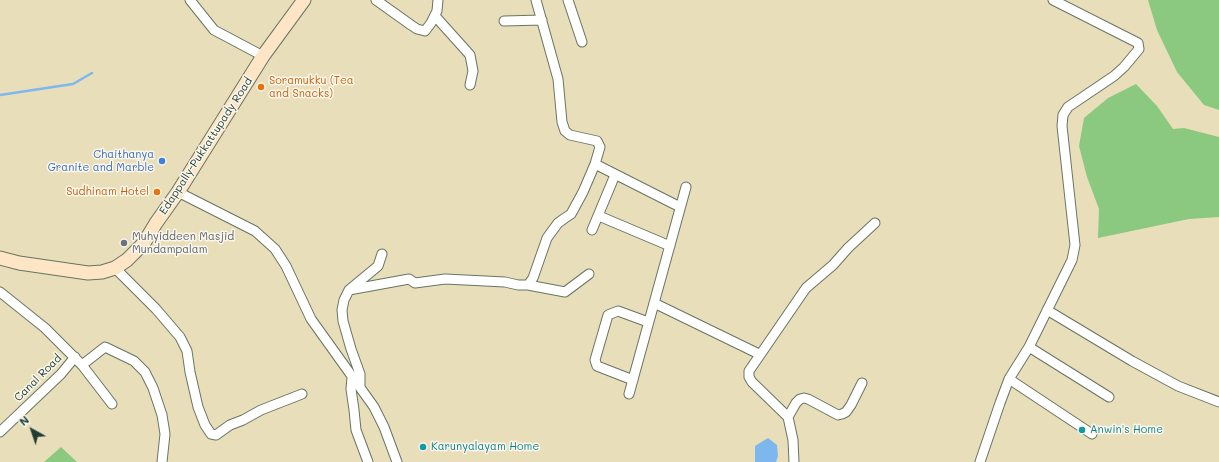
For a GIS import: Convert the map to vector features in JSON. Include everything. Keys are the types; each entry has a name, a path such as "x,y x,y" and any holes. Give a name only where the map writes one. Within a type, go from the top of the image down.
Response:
{"main road":[{"name":"Edappally-Pukkattupady Road","path":"0,258 19,264 88,273 102,272 115,268 127,260 144,243 178,192 263,56 304,0"}],"street":[{"path":"190,0 214,30 263,56"},
{"path":"376,0 416,29 425,31 435,16 438,0"},
{"path":"528,285 534,278 547,238 558,223 571,214 583,192 595,164 600,147 597,141 570,135 565,131 562,122 558,79 536,0"},
{"path":"568,0 582,42"},
{"path":"980,462 1009,379 1029,347 1072,260 1075,245 1062,126 1063,115 1068,107 1114,76 1124,67 1139,49 1138,43 1053,0"},
{"path":"435,16 470,55 473,71 470,86"},
{"path":"504,21 542,20"},
{"path":"595,164 680,207"},
{"path":"592,230 615,175"},
{"path":"628,394 686,187"},
{"path":"178,192 255,231 275,249 286,266 311,319 374,407 397,462"},
{"path":"599,216 670,246"},
{"path":"794,462 793,440 788,417 752,382 749,377 749,371 759,354 806,288 833,265 848,248 875,223"},
{"path":"360,387 360,374 343,321 342,310 344,300 349,290 378,266 382,254"},
{"path":"115,268 152,305 180,337 187,351 198,407 205,425 211,434 216,435 230,425 261,410 302,394"},
{"path":"349,290 409,279 415,283 445,279 505,282 565,292 589,274"},
{"path":"0,292 45,328 75,357 112,404"},
{"path":"654,303 759,354"},
{"path":"1047,310 1132,361 1172,382 1219,402"},
{"path":"632,380 597,366 595,360 608,315 618,311 648,322"},
{"path":"82,365 105,347 134,361 145,372 153,388 162,415 166,434 162,462"},
{"path":"1029,347 1109,397"},
{"name":"Canal Road","path":"0,432 61,374 75,357"},
{"path":"352,377 351,389 356,430 368,462"},
{"path":"1009,379 1092,434"},
{"path":"788,417 796,403 800,399 804,398 838,415 842,414 846,412 851,405 862,383"}],"green space":[{"path":"1148,0 1219,0 1219,110 1204,105 1177,72 1157,30"},
{"path":"1136,84 1157,106 1173,129 1184,128 1219,137 1219,217 1189,219 1098,238 1099,209 1087,177 1079,146 1084,118 1108,98"},
{"path":"61,447 77,462 44,462"}],"water":[{"path":"768,438 777,445 778,456 776,462 755,462 755,446"}],"waterway":[{"path":"0,95 73,84 92,73"}],"place":[{"name":"Soramukku (Tea and Snacks)","path":"261,87"},
{"name":"Chaithanya Granite and Marble","path":"162,161"},
{"name":"Sudhinam Hotel","path":"157,192"},
{"name":"Muhyiddeen Masjid Mundampalam","path":"124,243"},
{"name":"Anwin's Home","path":"1082,430"},
{"name":"Karunyalayam Home","path":"423,447"}]}
